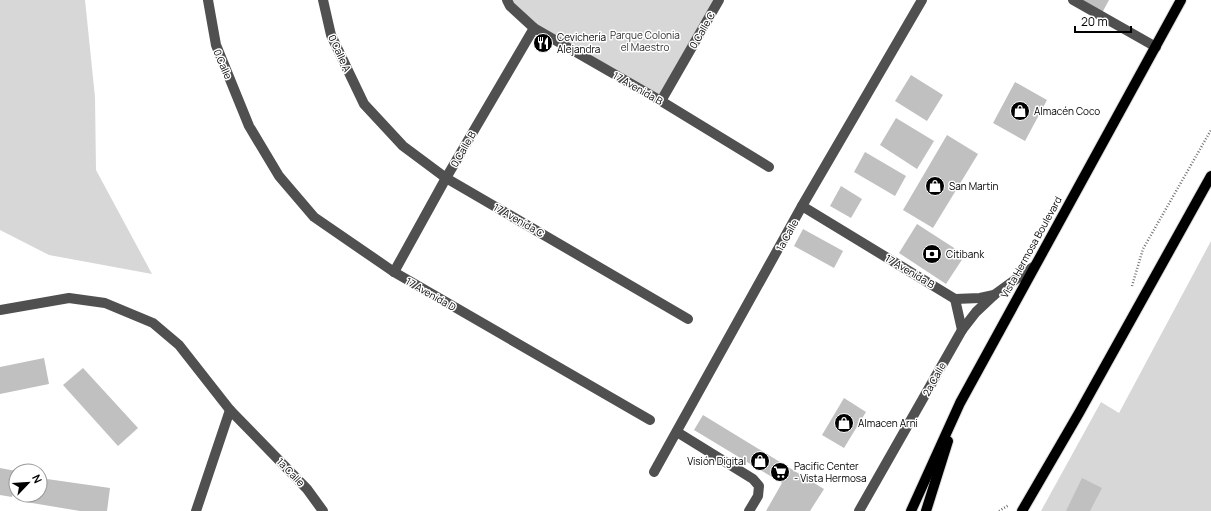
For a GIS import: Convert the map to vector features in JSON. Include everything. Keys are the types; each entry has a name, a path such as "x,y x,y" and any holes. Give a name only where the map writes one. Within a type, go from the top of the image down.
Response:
{"main road":[{"name":"Vista Hermosa Boulevard","path":"911,511 960,403 1033,267 1156,48 1181,0"},
{"path":"1022,511 1083,406 1211,176"},
{"path":"926,511 960,403"}],"street":[{"name":"0 Calle","path":"208,0 216,45 249,126"},
{"name":"0 Calle A","path":"323,0 331,35 364,104"},
{"name":"0 Calle C","path":"661,101 719,0"},
{"name":"1a Calle","path":"654,472 802,206 922,0"},
{"path":"1073,0 1156,48"},
{"name":"17 Avenida B","path":"509,3 534,28 661,101 769,166"},
{"name":"0 Calle B","path":"394,272 446,178 534,28"},
{"name":"17 Avenida C","path":"364,104 403,146 446,178 688,320"},
{"name":"17 Avenida D","path":"249,126 279,176 314,217 394,272 650,420"},
{"name":"17 Avenida B","path":"802,206 955,299"},
{"name":"2a Calle","path":"860,511 962,330 976,312 994,295 1033,267"},
{"path":"962,330 955,299 980,298 994,295"},
{"name":"1a Calle","path":"0,310 69,298 104,303 153,323 179,345 230,410 307,489 323,511"},
{"path":"196,511 230,410"},
{"path":"677,432 753,479 759,486 758,496 749,511"}],"path":[{"path":"1130,292 1143,249 1211,130"},
{"path":"999,511 1008,506 1012,500"}],"green space":[{"path":"0,0 85,0 95,97 96,170 152,274 49,255 0,230"},
{"name":"Parque Colonia el Maestro","path":"511,0 715,0 660,97 536,25"},
{"path":"1211,241 1211,511 1041,511 1101,402 1119,413"}],"building":[{"path":"1081,0 1109,0 1102,13"},
{"path":"911,75 943,95 927,121 895,101"},
{"name":"Almacén Coco","path":"1015,82 1047,100 1025,141 993,123"},
{"path":"896,118 934,141 917,169 880,145"},
{"path":"947,135 978,154 933,228 903,210"},
{"path":"865,152 906,176 895,196 854,172"},
{"path":"841,186 862,199 851,218 830,206"},
{"name":"Citibank","path":"917,224 965,255 946,284 899,253"},
{"path":"803,229 843,251 834,268 794,246"},
{"path":"44,358 49,384 0,394 0,367"},
{"path":"83,368 138,428 118,446 63,385"},
{"name":"Almacen Arni","path":"844,398 866,412 844,448 822,435"},
{"name":"Pacific Center - Vista Hermosa","path":"703,415 824,489 810,511 766,511 782,483 694,430"},
{"path":"0,468 8,470 8,496 0,495"},
{"path":"1082,478 1102,488 1090,511 1066,511"},
{"path":"48,479 110,488 107,511 80,511 32,503 48,503"}],"place":[{"name":"Cevichería Alejandra","path":"543,43"},
{"name":"Almacén Coco","path":"1020,111"},
{"name":"San Martin","path":"935,186"},
{"name":"Citibank","path":"932,254"},
{"name":"Almacen Arni","path":"844,423"},
{"name":"Visión Digital","path":"760,461"},
{"name":"Pacific Center - Vista Hermosa","path":"780,472"}]}
